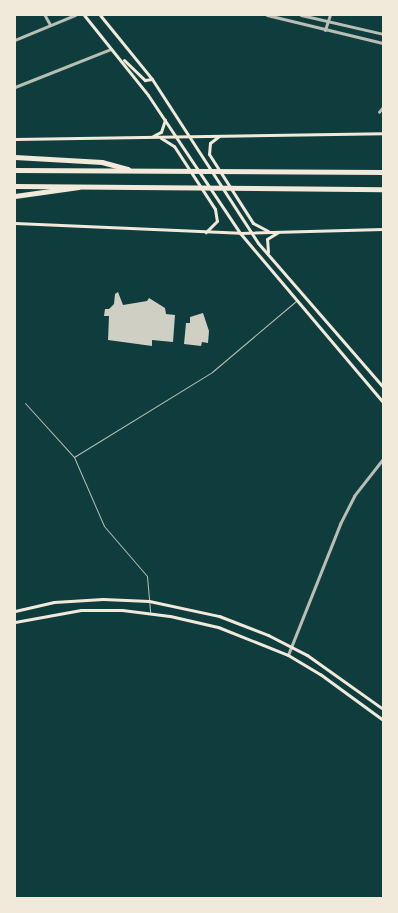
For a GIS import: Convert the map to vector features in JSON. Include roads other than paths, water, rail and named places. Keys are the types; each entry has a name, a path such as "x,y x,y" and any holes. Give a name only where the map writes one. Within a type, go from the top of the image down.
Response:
{"highway":[{"path":"15,157 102,162 135,171"},
{"path":"15,170 383,172"},
{"path":"15,186 92,184 193,188 383,189"},
{"path":"15,196 92,184"}],"main road":[{"path":"84,15 122,58 145,80 152,79"},
{"path":"100,15 152,79 187,137 251,233 383,387"},
{"path":"122,58 165,119 240,233 383,402"},
{"path":"152,137 161,132 165,119"},
{"path":"15,139 383,133"},
{"path":"220,136 210,143 209,154 253,223 268,231"},
{"path":"160,137 179,154 217,213 214,226 206,232"},
{"path":"15,223 240,233 280,230 383,229"},
{"path":"268,253 268,239 280,230"},
{"path":"297,300 303,295"},
{"path":"15,611 54,602 103,599 149,601 219,616 291,646 383,709"},
{"path":"15,622 81,610 150,613 218,627 288,655 320,674 383,720"}],"street":[{"path":"45,15 50,24"},
{"path":"15,40 75,15"},
{"path":"266,15 383,43"},
{"path":"301,15 383,34"},
{"path":"325,30 330,15"},
{"path":"15,87 113,48"},
{"path":"379,112 383,108"},
{"path":"288,655 351,500 383,459"}],"lane":[{"path":"74,458 212,372 297,300"},
{"path":"26,403 74,458 104,526 147,576 150,613"}]}
